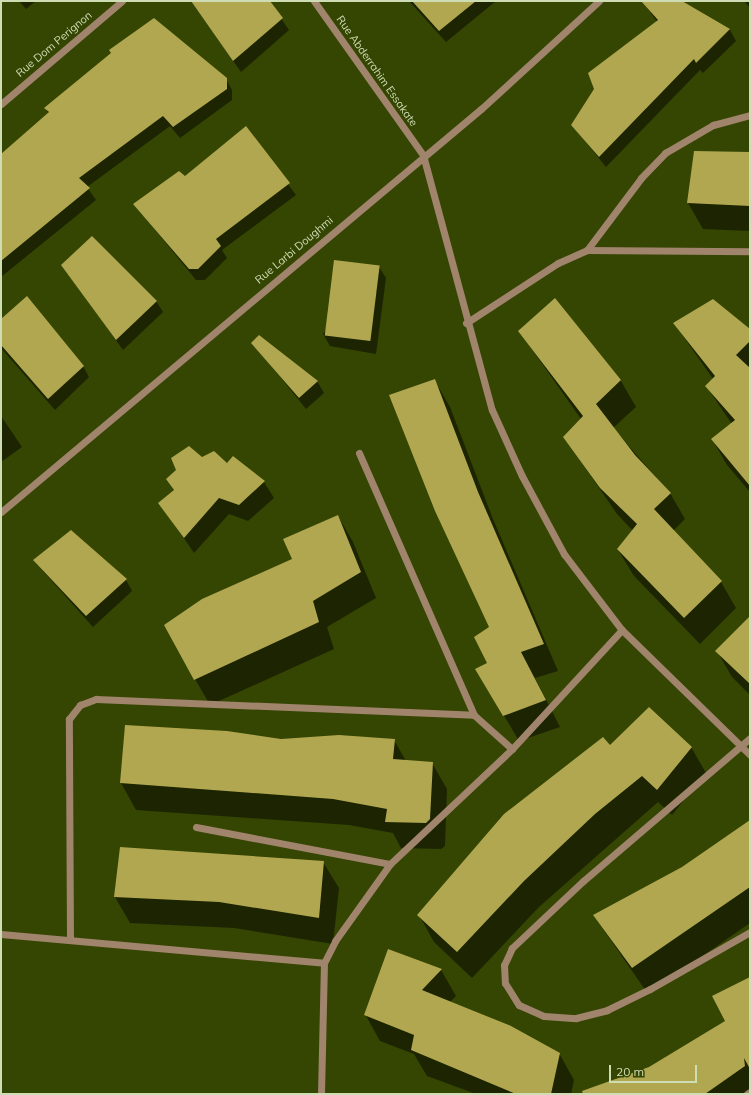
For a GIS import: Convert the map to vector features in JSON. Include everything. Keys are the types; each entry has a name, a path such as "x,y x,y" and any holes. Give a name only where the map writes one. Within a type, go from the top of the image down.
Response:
{"street":[{"name":"Rue Dom Perignon","path":"3,99 122,1"},
{"name":"Rue Abderrahim Essakate","path":"314,1 423,155"},
{"name":"Rue Larbi Doughmi","path":"1,512 423,155 481,109 598,1"},
{"path":"587,250 641,178 665,153 713,125 750,115"},
{"path":"423,155 466,323 492,410 522,476 564,554 622,630 750,756"},
{"path":"466,323 558,263 587,250 750,250"},
{"path":"359,453 474,715 512,748"},
{"path":"320,1094 324,963 390,864 512,748 622,630"},
{"path":"70,940 69,719 80,705 96,699 474,715"},
{"path":"750,738 582,881 512,948 504,966 505,983 519,1005 544,1016 576,1018 607,1010 650,990 750,932"},
{"path":"196,827 390,864"},
{"path":"1,934 324,963"}],"building":[{"path":"191,1 270,1 283,18 233,61"},
{"path":"412,1 476,1 439,31"},
{"path":"641,1 682,1 730,29 696,63 694,59 599,157 571,125 594,89 588,73 658,20"},
{"path":"154,18 227,78 227,89 173,127 163,116 79,178 90,188 1,261 1,154 49,112 44,108 111,53 109,50"},
{"path":"246,126 290,183 216,239 221,246 198,269 189,269 133,204 179,171 185,176"},
{"path":"694,151 750,152 750,206 687,203"},
{"path":"92,236 157,301 116,340 61,265"},
{"path":"334,260 380,266 370,341 325,335"},
{"path":"27,296 84,366 48,399 1,345 1,319"},
{"path":"555,298 621,380 596,404 635,455 671,493 654,509 722,581 684,618 617,549 637,524 600,488 563,437 583,416 518,331"},
{"path":"713,299 750,329 750,341 736,355 750,368 750,486 711,439 735,420 705,386 715,376 673,323"},
{"path":"259,335 318,381 299,398 251,343"},
{"path":"435,379 478,492 544,644 521,652 546,700 503,716 475,669 487,663 474,637 489,627 435,511 389,395"},
{"path":"189,446 202,457 214,451 227,463 233,456 265,481 239,505 219,498 184,538 158,503 174,490 166,479 176,470 171,458"},
{"path":"338,515 361,572 313,601 319,622 194,680 164,625 202,599 292,559 283,539"},
{"path":"71,530 127,579 86,616 33,560"},
{"path":"750,616 750,684 715,651"},
{"path":"649,707 692,747 657,790 642,776 595,814 524,881 457,952 417,915 504,814 603,737 610,745"},
{"path":"125,725 227,731 281,739 339,735 395,739 393,759 433,762 430,819 426,823 385,822 387,809 333,799 120,783"},
{"path":"750,820 750,887 632,968 593,915 682,867"},
{"path":"120,847 324,861 319,918 219,902 114,897"},
{"path":"388,949 442,969 422,990 511,1026 560,1053 551,1094 516,1094 411,1050 414,1035 364,1015"},
{"path":"750,977 750,1069 744,1058 745,1066 705,1094 583,1094 582,1091 649,1067 725,1021 712,996"}]}
